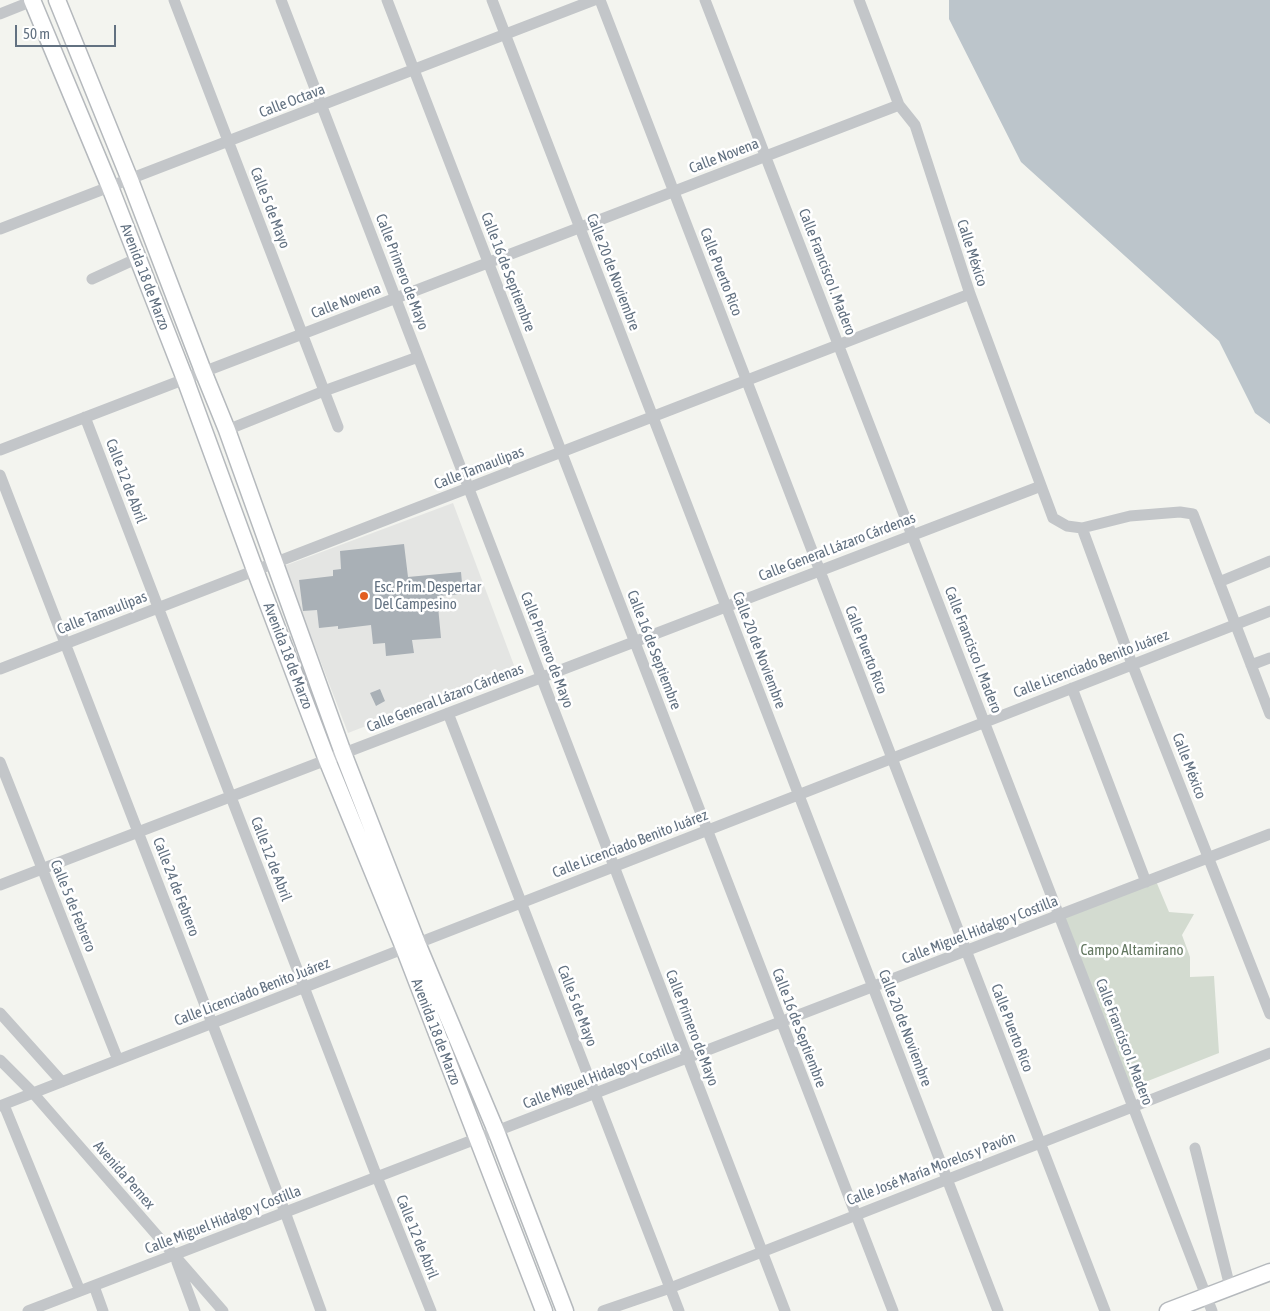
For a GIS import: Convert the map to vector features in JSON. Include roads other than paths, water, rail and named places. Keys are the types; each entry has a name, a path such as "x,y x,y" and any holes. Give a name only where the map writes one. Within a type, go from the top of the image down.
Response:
{"street":[{"name":"Avenida 18 de Marzo","path":"34,0 110,186 185,379 327,760 410,946 496,1131 565,1311"},
{"path":"0,14 34,0"},
{"name":"Avenida 18 de Marzo","path":"57,0 130,180 227,430 478,1138 544,1311"},
{"name":"Calle 5 de Mayo","path":"174,0 338,428"},
{"name":"Calle Primero de Mayo","path":"281,0 785,1311"},
{"name":"Calle 16 de Septiembre","path":"387,0 893,1311"},
{"name":"Calle 20 de Noviembre","path":"492,0 998,1311"},
{"name":"Calle Octava","path":"0,229 594,0"},
{"name":"Calle Puerto Rico","path":"600,0 1105,1311"},
{"name":"Calle Francisco I. Madero","path":"705,0 1209,1304"},
{"name":"Calle México","path":"860,0 899,105 915,125 970,294 1053,518 1067,526 1082,528 1132,664 1270,1014"},
{"name":"Calle Novena","path":"0,450 899,105"},
{"path":"92,279 138,258"},
{"name":"Calle Tamaulipas","path":"0,669 970,294"},
{"path":"227,430 324,391 418,357"},
{"name":"Calle 12 de Abril","path":"85,417 377,1177 431,1311"},
{"name":"Calle 24 de Febrero","path":"0,476 285,1212 321,1311"},
{"name":"Calle General Lázaro Cárdenas","path":"0,885 1041,486"},
{"path":"1082,528 1130,516 1180,512 1193,514 1270,714"},
{"path":"1220,582 1270,561"},
{"name":"Calle Licenciado Benito Juárez","path":"2,1105 1270,610"},
{"path":"1251,665 1270,658"},
{"path":"1072,688 1146,882"},
{"name":"Calle 5 de Mayo","path":"448,712 679,1311"},
{"name":"Calle 5 de Febrero","path":"0,762 118,1060"},
{"name":"Calle Miguel Hidalgo y Costilla","path":"28,1311 1270,834"},
{"path":"0,1014 62,1082"},
{"name":"Calle José María Morelos y Pavón","path":"603,1311 670,1288 1270,1053"},
{"name":"Avenida Pemex","path":"0,1060 33,1093 223,1311"},
{"path":"2,1105 80,1291"},
{"path":"1195,1148 1230,1287"},
{"path":"174,1256 195,1311"},
{"path":"1168,1311 1209,1304 1230,1287 1270,1272"},
{"path":"94,1286 103,1311"}],"place":[{"name":"Esc. Prim. Despertar Del Campesino","path":"364,596"}],"park label":[{"name":"Campo Altamirano","path":"1132,950"}]}
